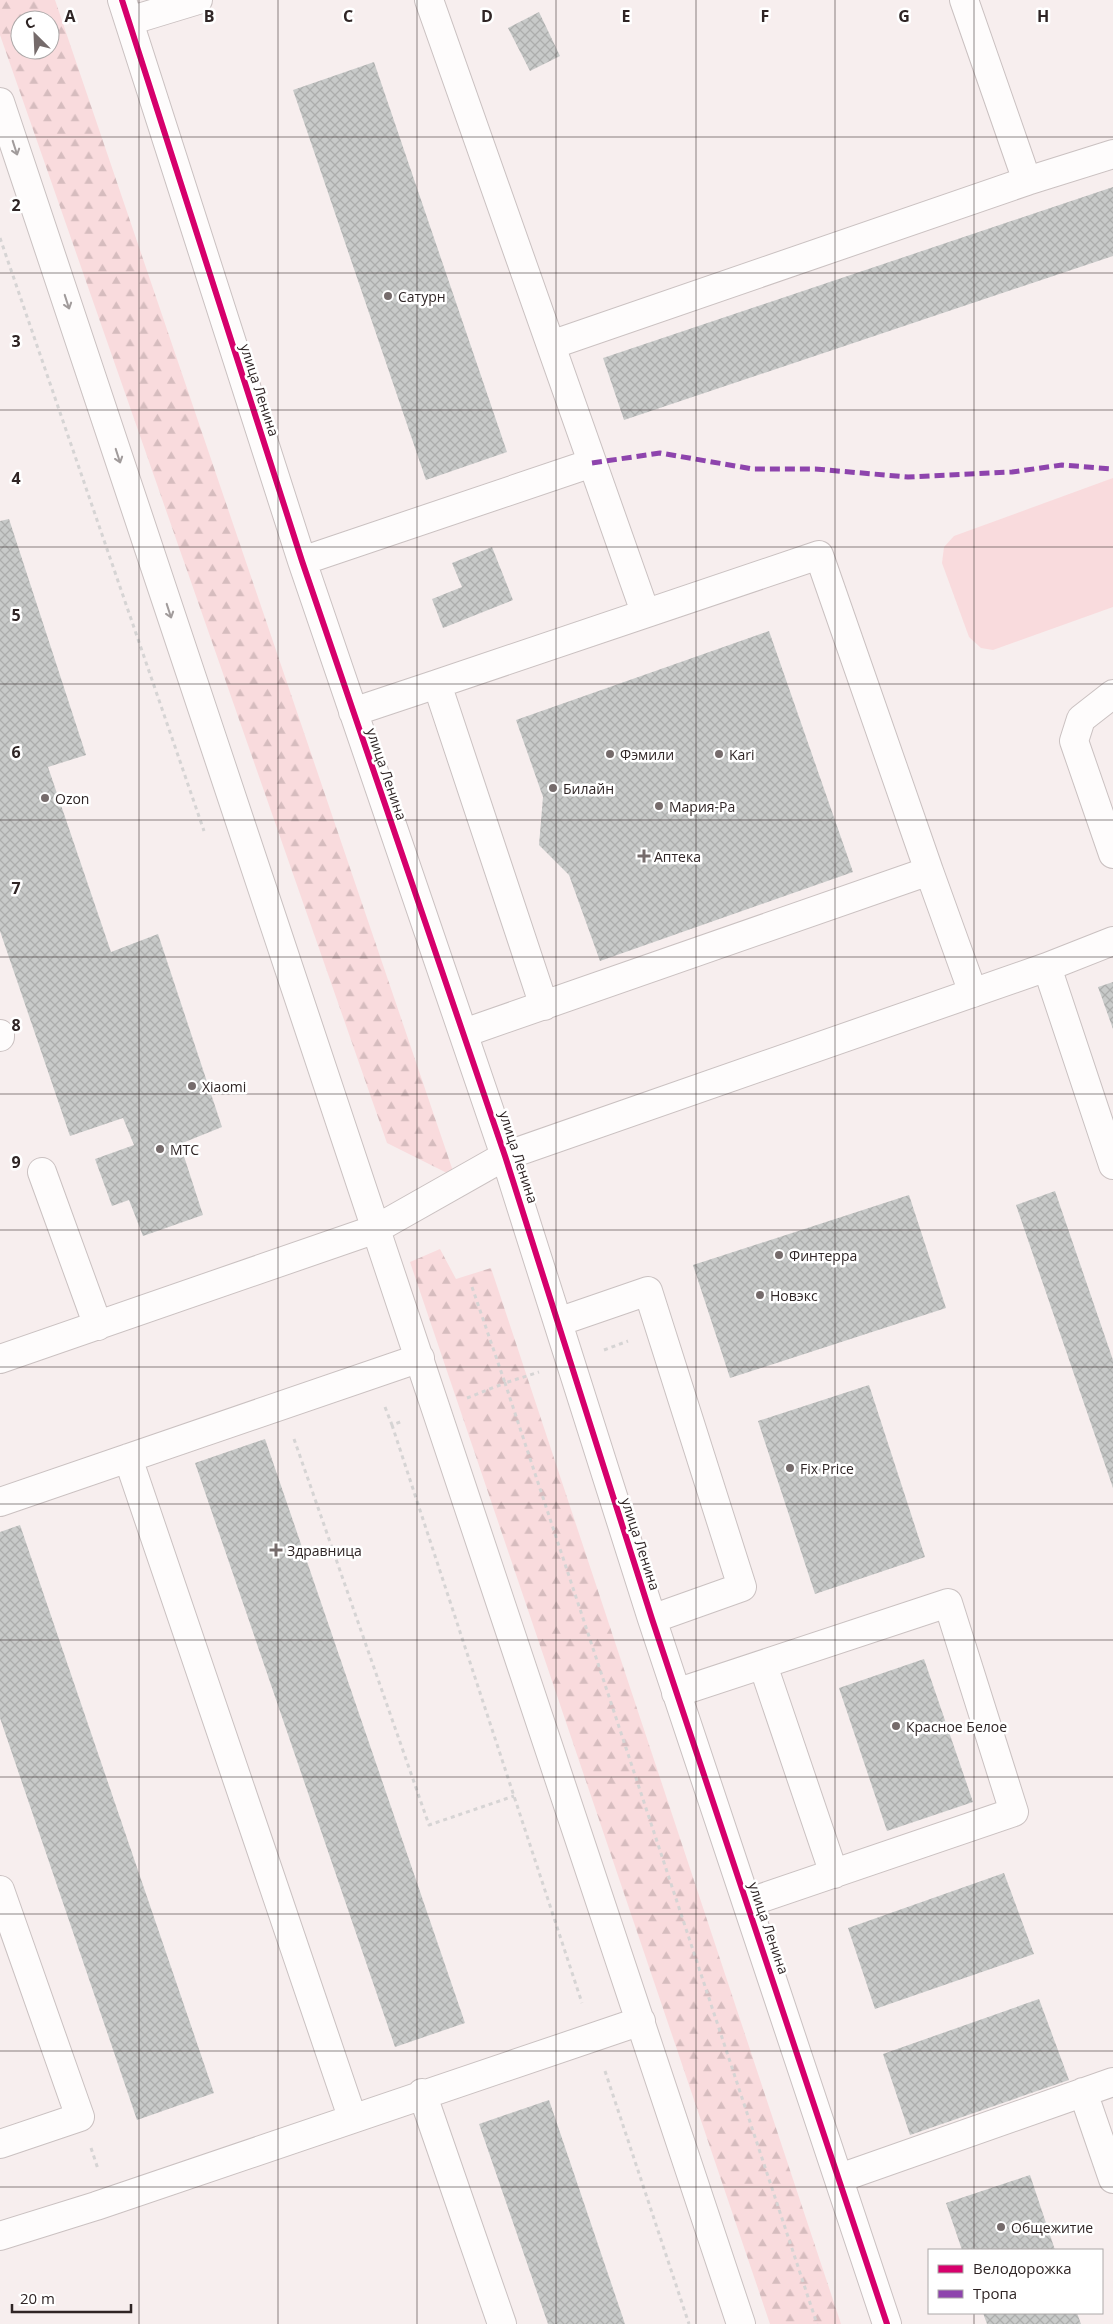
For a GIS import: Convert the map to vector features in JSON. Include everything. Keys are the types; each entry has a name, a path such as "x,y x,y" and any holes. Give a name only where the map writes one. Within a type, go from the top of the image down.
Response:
{"street":[{"path":"125,11 198,0"},
{"path":"429,0 645,612"},
{"path":"964,0 1027,180"},
{"name":"улица Ленина","path":"125,11 302,561 505,1156 676,1693 840,2178 887,2324"},
{"path":"0,102 742,2324"},
{"path":"551,345 1027,180 1113,154"},
{"path":"302,561 592,464"},
{"path":"353,712 645,612 819,555 973,993"},
{"path":"437,684 544,1006"},
{"path":"1113,694 1081,719 1074,741 1113,854"},
{"path":"464,1033 929,871"},
{"path":"0,1359 376,1229 505,1156 1047,967 1113,941"},
{"path":"1047,967 1113,1165"},
{"path":"42,1172 98,1326"},
{"path":"558,1322 648,1291 736,1568 742,1587 652,1619"},
{"path":"0,1502 420,1358"},
{"path":"128,1458 352,2117"},
{"path":"676,1693 948,1603 1014,1812 747,1903"},
{"path":"764,1665 834,1874"},
{"path":"0,1890 80,2117 0,2144"},
{"path":"0,2236 110,2201 422,2093 641,2020"},
{"path":"840,2178 1113,2082"},
{"path":"1084,2092 1113,2179"},
{"path":"422,2093 502,2324"}],"path":[{"path":"0,238 204,833"},
{"path":"373,1374 392,1425 593,2037 690,2324"},
{"path":"392,1425 505,1383 818,2324"},
{"path":"283,1405 428,1825 514,1796"},
{"path":"80,2117 110,2201"}],"green space":[{"path":"0,0 55,0 58,10 10,10 10,60 60,60 60,15 455,1177 387,1143 0,35"},
{"path":"1113,478 1113,607 993,650 981,648 969,637 942,563 944,547 954,536"},
{"path":"440,1249 456,1279 491,1268 841,2324 770,2324 410,1262"}],"building":[{"path":"539,12 560,56 530,71 508,28"},
{"path":"374,62 507,452 426,480 293,90"},
{"path":"1113,187 1113,256 624,420 603,358"},
{"path":"9,519 86,755 48,767 111,952 158,934 222,1127 180,1144 203,1215 143,1236 129,1200 112,1206 95,1159 134,1145 123,1118 70,1136 0,931 0,521"},
{"path":"492,547 513,600 443,628 432,599 462,587 452,563"},
{"path":"769,631 853,872 600,961 569,875 539,845 543,797 516,720"},
{"path":"1113,982 1113,1029 1098,987"},
{"path":"1055,1191 1113,1360 1113,1488 1016,1205"},
{"path":"909,1195 946,1308 730,1378 693,1265"},
{"path":"869,1385 925,1557 815,1594 758,1421"},
{"path":"265,1439 465,2023 395,2047 195,1463"},
{"path":"20,1525 214,2093 137,2120 0,1718 0,1532"},
{"path":"924,1659 973,1802 887,1831 839,1688"},
{"path":"1004,1873 1034,1954 875,2009 848,1928"},
{"path":"1039,1999 1069,2080 910,2135 883,2054"},
{"path":"549,2100 625,2324 548,2324 479,2124"},
{"name":"Общежитие","path":"1030,2175 1055,2249 962,2249 946,2203"},
{"path":"983,2314 1077,2314 1081,2324 987,2324"}],"marked path":[{"path":"592,463 660,453 753,469 815,469 908,477 1012,472 1062,465 1113,469"}],"cycle path":[{"path":"122,0 302,561 505,1156 652,1619 887,2324"}],"place":[{"name":"Сатурн","path":"388,296"},
{"name":"Фэмили","path":"610,754"},
{"name":"Kari","path":"719,754"},
{"name":"Билайн","path":"553,788"},
{"name":"Ozon","path":"45,798"},
{"name":"Мария-Ра","path":"659,806"},
{"name":"Аптека","path":"644,856"},
{"name":"Xiaomi","path":"192,1086"},
{"name":"МТС","path":"160,1149"},
{"name":"Финтерра","path":"779,1255"},
{"name":"Новэкс","path":"760,1295"},
{"name":"Fix Price","path":"790,1468"},
{"name":"Здравница","path":"276,1550"},
{"name":"Красное Белое","path":"896,1726"},
{"name":"Общежитие","path":"1001,2227"}]}
